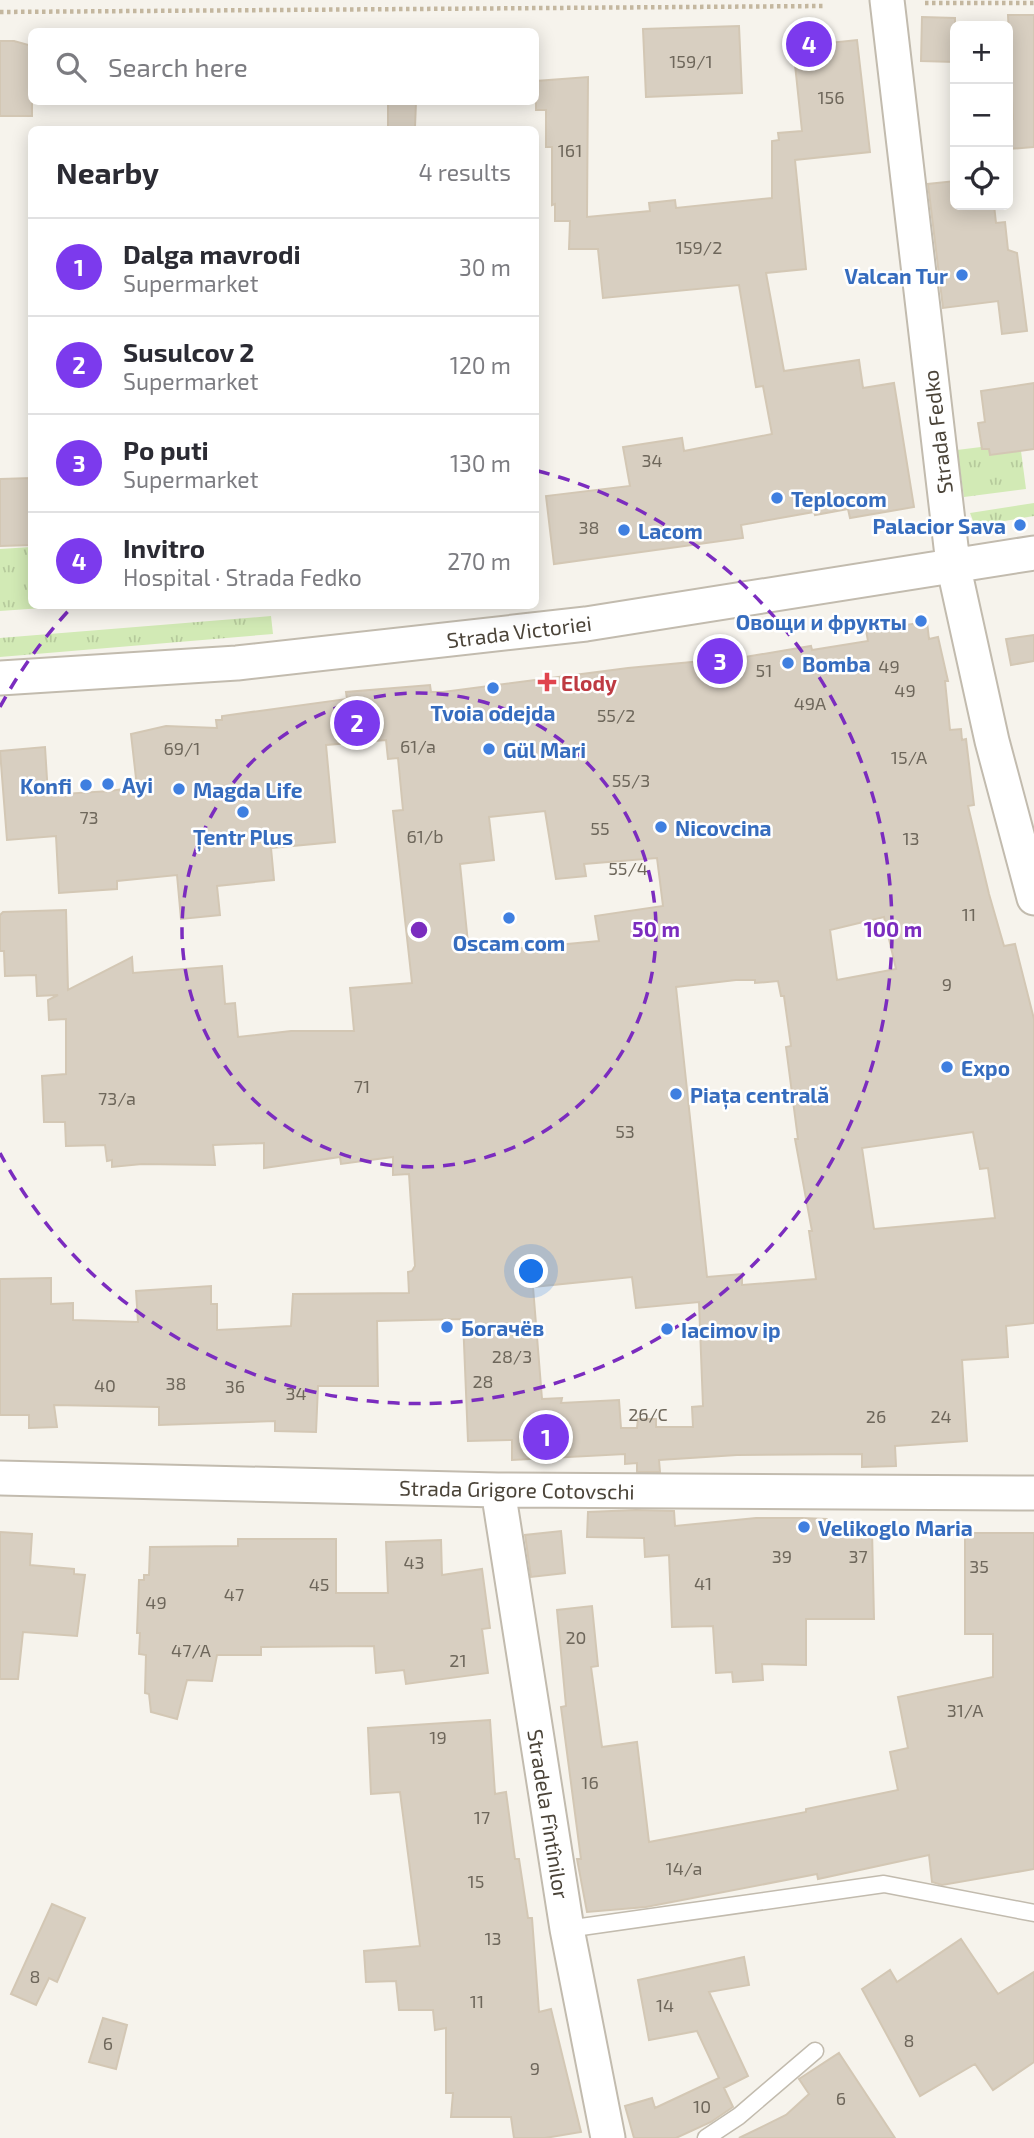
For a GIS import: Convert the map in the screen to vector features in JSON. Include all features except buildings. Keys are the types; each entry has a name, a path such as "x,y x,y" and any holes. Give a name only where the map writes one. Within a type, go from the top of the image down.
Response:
{"street":[{"name":"Strada Fedko","path":"887,0 953,564 992,740 1034,898"},
{"name":"Strada Victoriei","path":"0,678 237,663 586,624 1034,553"},
{"name":"Strada Grigore Cotovschi","path":"0,1478 498,1490 1034,1493"},
{"name":"Stradela Fîntînilor","path":"498,1490 568,1929 608,2138"}],"lane":[{"path":"568,1929 884,1884 1034,1913"},
{"path":"706,2138 738,2116 815,2051"}],"path":[{"path":"925,3 1034,3"},
{"path":"0,12 822,6"}],"green space":[{"path":"981,447 989,449 990,455 1021,451 1026,489 964,497 957,450"},
{"path":"1034,503 1034,516 975,526 970,513"},
{"path":"28,547 28,609 0,611 0,549"},
{"path":"271,616 273,634 0,657 0,638"}],"place":[{"name":"Invitro","path":"809,44"},
{"name":"Valcan Tur","path":"962,275"},
{"name":"Teplocom","path":"777,498"},
{"name":"Palacior Sava","path":"1020,525"},
{"name":"Lacom","path":"624,530"},
{"name":"Овощи и фрукты","path":"921,621"},
{"name":"Po puti","path":"720,661"},
{"name":"Bomba","path":"788,663"},
{"name":"Elody","path":"547,682"},
{"name":"Tvoia odejda","path":"493,688"},
{"name":"Susulcov 2","path":"357,723"},
{"name":"Gül Mari","path":"489,749"},
{"name":"Ayi","path":"108,784"},
{"name":"Konfi","path":"86,785"},
{"name":"Magda Life","path":"179,789"},
{"name":"Țentr Plus","path":"243,812"},
{"name":"Nicovcina","path":"661,827"},
{"name":"Oscam com","path":"509,918"},
{"name":"Expo","path":"947,1067"},
{"name":"Piața centrală","path":"676,1094"},
{"name":"Богачёв","path":"447,1327"},
{"name":"Iacimov ip","path":"667,1329"},
{"name":"Dalga mavrodi","path":"546,1437"},
{"name":"Velikoglo Maria","path":"804,1527"}]}
